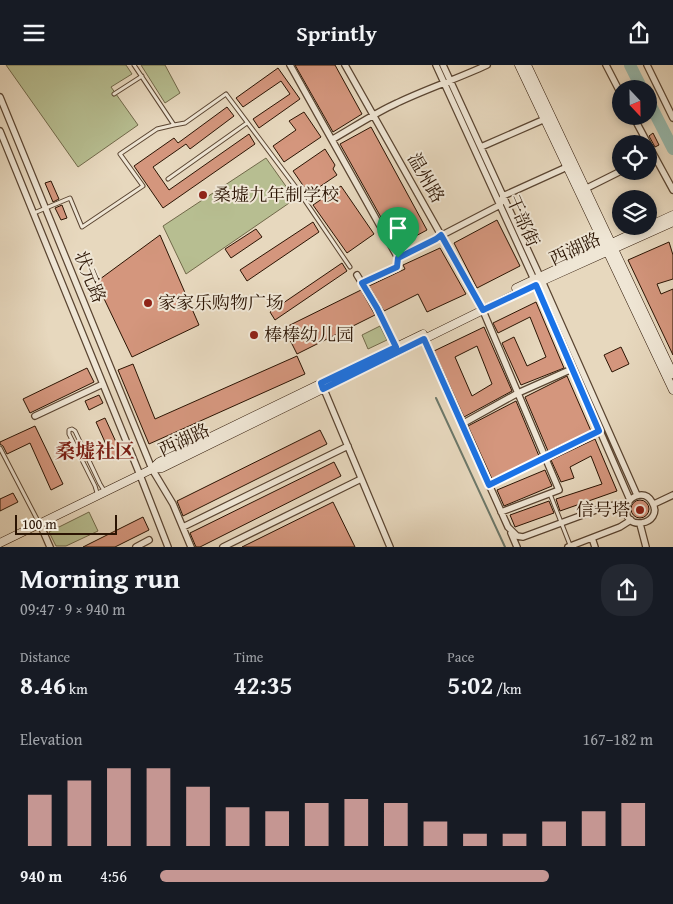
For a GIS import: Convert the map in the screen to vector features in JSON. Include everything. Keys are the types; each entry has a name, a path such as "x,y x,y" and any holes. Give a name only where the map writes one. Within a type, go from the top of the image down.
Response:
{"main road":[{"path":"519,65 567,167 673,374"},
{"path":"527,65 585,189 673,390"},
{"name":"西湖路","path":"657,222 673,215"},
{"name":"西湖路","path":"609,247 673,222"},
{"name":"西湖路","path":"1,540 40,524 140,475 152,469 159,462 424,339 482,308 631,235"},
{"name":"西湖路","path":"322,386 396,347 482,308"}],"street":[{"path":"290,65 398,258 397,267 362,283"},
{"name":"温州路","path":"345,65 482,308 559,491 550,494"},
{"name":"干部街","path":"436,65 481,147 503,196 572,369 628,502"},
{"name":"干部街","path":"443,65 447,83 500,205 538,280 638,495"},
{"path":"333,139 398,102 486,65"},
{"path":"606,65 614,80"},
{"path":"647,65 673,118"},
{"name":"状元路","path":"0,97 152,469 174,504 191,547"},
{"path":"481,147 545,119"},
{"name":"状元路","path":"0,131 168,547"},
{"path":"657,165 673,190"},
{"path":"398,258 500,205 503,196 567,167"},
{"path":"585,189 612,176"},
{"path":"357,275 377,308 396,347"},
{"path":"424,339 517,547"},
{"path":"462,424 518,393 572,369"},
{"path":"35,416 103,384"},
{"path":"322,386 348,446 387,546"},
{"path":"489,485 599,431"},
{"path":"183,527 348,446"},
{"path":"223,547 361,479"},
{"path":"501,512 550,494"},
{"path":"508,527 517,537 523,537 607,506 628,502 638,495 647,496 654,504 652,518 640,523 631,520 626,513 628,502"},
{"path":"654,504 673,495"},
{"path":"569,546 620,527 631,520"},
{"path":"640,523 646,547"},
{"path":"40,524 50,547"},
{"path":"592,537 595,547"},
{"path":"136,547 149,540"}],"lane":[{"path":"134,65 174,125"},
{"path":"114,95 142,76"},
{"path":"34,213 70,198 82,227 143,186 120,154 157,129 185,123 226,94 295,186 350,267"},
{"path":"168,179 247,123"},
{"path":"69,430 75,431 100,484 101,494 95,486 69,434 69,430"},
{"path":"0,448 40,524"},
{"path":"550,494 569,546"}],"green space":[{"path":"6,65 126,65 132,74 111,87 138,125 78,167"},
{"path":"141,65 165,65 180,93 165,103"},
{"path":"266,158 295,199 186,274 163,226"},
{"path":"380,326 387,340 368,349 362,335"},
{"path":"89,512 98,531 66,546 56,546 49,532"}],"building":[{"path":"295,65 335,65 362,114 333,132"},
{"path":"278,68 300,99 259,128 253,119 290,94 281,81 243,107 236,98"},
{"path":"227,107 234,116 190,149 186,144 153,167 169,190 249,134 255,144 163,208 134,166 174,138 178,143"},
{"path":"304,112 321,137 284,162 273,146 296,130 289,121"},
{"path":"371,127 427,230 397,246 340,144"},
{"path":"325,149 335,165 333,169 337,175 309,194 293,171"},
{"path":"51,181 59,199 53,202 45,183"},
{"path":"341,186 374,234 347,253 313,205"},
{"path":"62,205 67,218 61,220 55,208"},
{"path":"497,220 520,266 477,288 454,243"},
{"path":"313,222 319,232 247,281 240,270"},
{"path":"256,229 262,237 231,258 225,249"},
{"name":"家家乐购物广场","path":"160,235 199,325 132,357 96,282"},
{"path":"669,242 673,255 673,279 657,284 661,294 673,289 673,355 628,260"},
{"path":"440,248 466,294 427,312 418,294 384,311 369,286 405,269 403,265"},
{"path":"342,263 347,271 275,320 270,312"},
{"path":"361,290 375,315 297,354 284,328"},
{"path":"536,302 564,368 521,385 502,343 514,337 527,366 546,357 530,317 498,333 493,323"},
{"path":"484,327 512,391 464,417 434,351","holes":["477,346 492,384 472,396 455,357"]},
{"path":"621,347 629,364 612,372 604,355"},
{"path":"297,356 305,374 149,444 118,370 133,364 155,419"},
{"path":"87,368 94,382 30,413 23,399"},
{"path":"567,376 591,431 548,451 525,397"},
{"path":"99,395 103,403 89,410 85,401"},
{"path":"516,401 539,456 492,479 468,426"},
{"path":"105,418 122,455 113,460 96,422"},
{"path":"35,426 63,484 51,490 30,443 7,454 0,444 0,442"},
{"path":"320,430 327,444 183,516 177,501"},
{"path":"595,439 617,491 560,511 556,499 602,484 591,456 570,467 574,478 561,482 551,460"},
{"path":"334,462 341,476 200,547 196,547 190,533"},
{"path":"545,470 552,486 504,506 497,490"},
{"path":"13,493 18,502 0,511 0,499"},
{"name":"信号塔","path":"640,500 646,503 649,509 646,515 640,518 634,515 631,509 634,503"},
{"path":"549,501 554,513 515,527 510,515"},
{"path":"333,502 355,547 242,547"},
{"path":"143,517 149,530 115,547 83,547"}],"waterway":[{"path":"630,65 638,80"},
{"path":"658,120 673,149"},
{"path":"436,398 505,547"}],"place":[{"name":"桑墟九年制学校","path":"203,195"},
{"name":"家家乐购物广场","path":"148,303"},
{"name":"棒棒幼儿园","path":"254,335"},
{"name":"信号塔","path":"640,510"}],"district":[{"name":"桑墟社区","path":"95,451"}],"route":[{"path":"441,235 483,310 536,285 599,431 489,485 424,339 323,389 321,383 396,347 377,308 362,283 397,267 398,258 441,235"}]}
